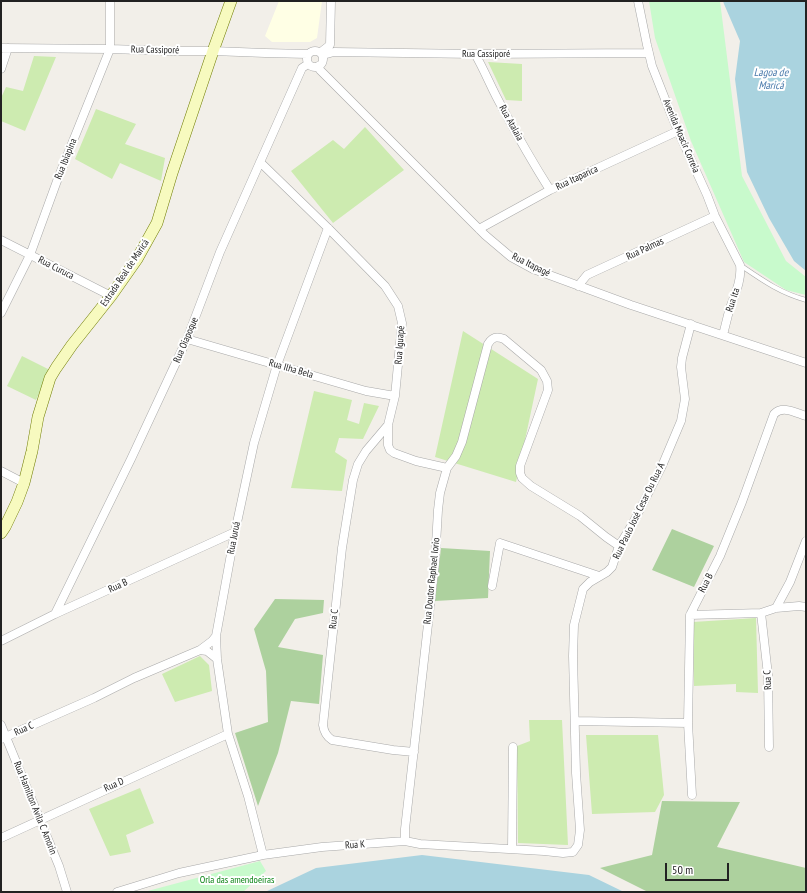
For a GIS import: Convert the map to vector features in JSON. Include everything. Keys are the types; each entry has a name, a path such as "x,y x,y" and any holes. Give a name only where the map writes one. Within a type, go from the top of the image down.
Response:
{"main road":[{"name":"Estrada Real de Maricá","path":"1,533 17,502 24,483 38,417 50,378 72,345 111,296 137,259 157,223 213,50 232,1"}],"street":[{"name":"Rua Ibiapina","path":"1,313 30,255 57,181 110,49 110,1"},
{"path":"308,54 308,64 313,67 318,66 324,60 322,54 330,45 331,1"},
{"name":"Avenida Moacir Correia","path":"638,1 652,66 715,216 740,265"},
{"name":"Rua Cassiporé","path":"4,48 171,51 213,50 308,54 313,50 316,50 322,54 334,52 475,54 649,53"},
{"path":"1,69 4,48"},
{"name":"Rua Atalaia","path":"475,54 501,106 534,166 550,190"},
{"name":"Rua Oiapoque","path":"56,614 187,339 220,252 302,68 308,64"},
{"name":"Rua Itapagé","path":"318,66 320,70 485,235 511,257 533,268 578,286 806,363"},
{"name":"Rua Itaparica","path":"479,228 550,190 678,131"},
{"name":"Rua Iguapé","path":"260,162 385,286 398,306 402,323 395,396 388,425 388,445 390,450 394,453 416,461 447,468"},
{"name":"Rua Palmas","path":"578,286 588,275 715,216"},
{"name":"Rua Juruá","path":"263,855 248,796 228,734 217,659 216,636 235,532 254,443 276,365 328,228"},
{"name":"Rua Curuca","path":"1,240 111,296"},
{"name":"Rua Ita","path":"723,335 740,279 740,265"},
{"name":"Rua Paulo José Cesar Ou Rua A","path":"580,830 576,773 576,721 573,656 574,625 583,589 590,582 607,572 612,567 620,546 662,466 681,421 686,399 681,367 691,324"},
{"name":"Rua Doutor Raphael Iorio","path":"405,841 405,829 435,562 440,493 447,468 456,456 462,442 488,344 491,339 500,337 504,339 541,370 547,381 548,390 520,466 522,478 531,486 580,516 620,546"},
{"name":"Rua Ilha Bela","path":"187,339 366,391 395,396"},
{"name":"Rua B","path":"692,796 688,723 690,615 720,556 742,502 774,414 777,411 788,410 806,416"},
{"name":"Rua C","path":"388,425 366,451 358,464 353,480 342,548 322,725 324,732 332,740 414,752"},
{"path":"1,471 24,483"},
{"name":"Rua B","path":"1,641 56,614 235,532"},
{"path":"776,608 787,590 806,541"},
{"path":"492,586 500,543 599,576"},
{"path":"690,615 761,613 776,608 799,606 806,607"},
{"name":"Rua C","path":"761,613 768,675 769,747"},
{"name":"Rua C","path":"3,738 94,698 134,678 200,650 208,645 216,636"},
{"path":"200,650 207,651 217,659"},
{"path":"576,721 688,723"},
{"name":"Rua Hamilton Avila C Amorin","path":"1,725 3,738 40,819 59,866 67,892"},
{"name":"Rua D","path":"1,838 228,734"},
{"path":"512,849 513,747"},
{"name":"Rua K","path":"117,892 179,873 263,855 322,847 405,841 420,844 512,849 564,854 574,852 578,845 580,830"}],"lane":[{"path":"740,265 775,288 806,300"}],"shaded area":[{"path":"279,1 322,1 317,38 310,42 272,42 265,36"}],"green space":[{"path":"649,1 720,1 742,176 786,261 806,277 806,295 786,290 744,262 691,141 655,38"},
{"path":"34,56 56,57 25,131 1,121 1,98 6,87 23,91"},
{"path":"488,62 522,64 522,101 506,100"},
{"path":"96,109 136,124 125,144 165,158 161,181 120,163 112,179 75,159"},
{"path":"365,127 404,170 333,223 291,171 333,140 344,149"},
{"path":"463,331 538,379 516,482 435,457"},
{"path":"22,356 50,370 36,400 7,386"},
{"path":"314,391 352,400 347,420 359,424 364,403 379,406 363,439 339,438 335,452 347,460 342,491 291,488"},
{"path":"672,529 714,546 694,587 652,570"},
{"path":"441,548 490,551 488,598 435,601"},
{"path":"275,599 324,600 323,613 295,619 278,647 323,655 319,704 291,701 278,753 258,806 235,733 268,722 266,671 254,629"},
{"path":"756,618 758,693 736,692 736,684 694,686 693,622"},
{"path":"200,656 209,665 212,691 175,702 162,674"},
{"path":"529,720 562,720 568,845 518,843 517,746 530,741"},
{"path":"586,735 658,735 664,795 655,812 592,814"},
{"path":"140,788 154,823 126,835 131,852 110,856 89,809"},
{"path":"662,801 740,802 717,847 806,868 806,892 648,892 600,868 652,855"},
{"name":"Orla das amendoeiras","path":"260,861 266,871 243,892 144,892"}],"water":[{"name":"Lagoa de Maricá","path":"723,1 806,1 806,271 794,261 769,218 747,172 735,79 740,41"},
{"path":"422,855 589,875 624,892 265,892 316,868"}]}
